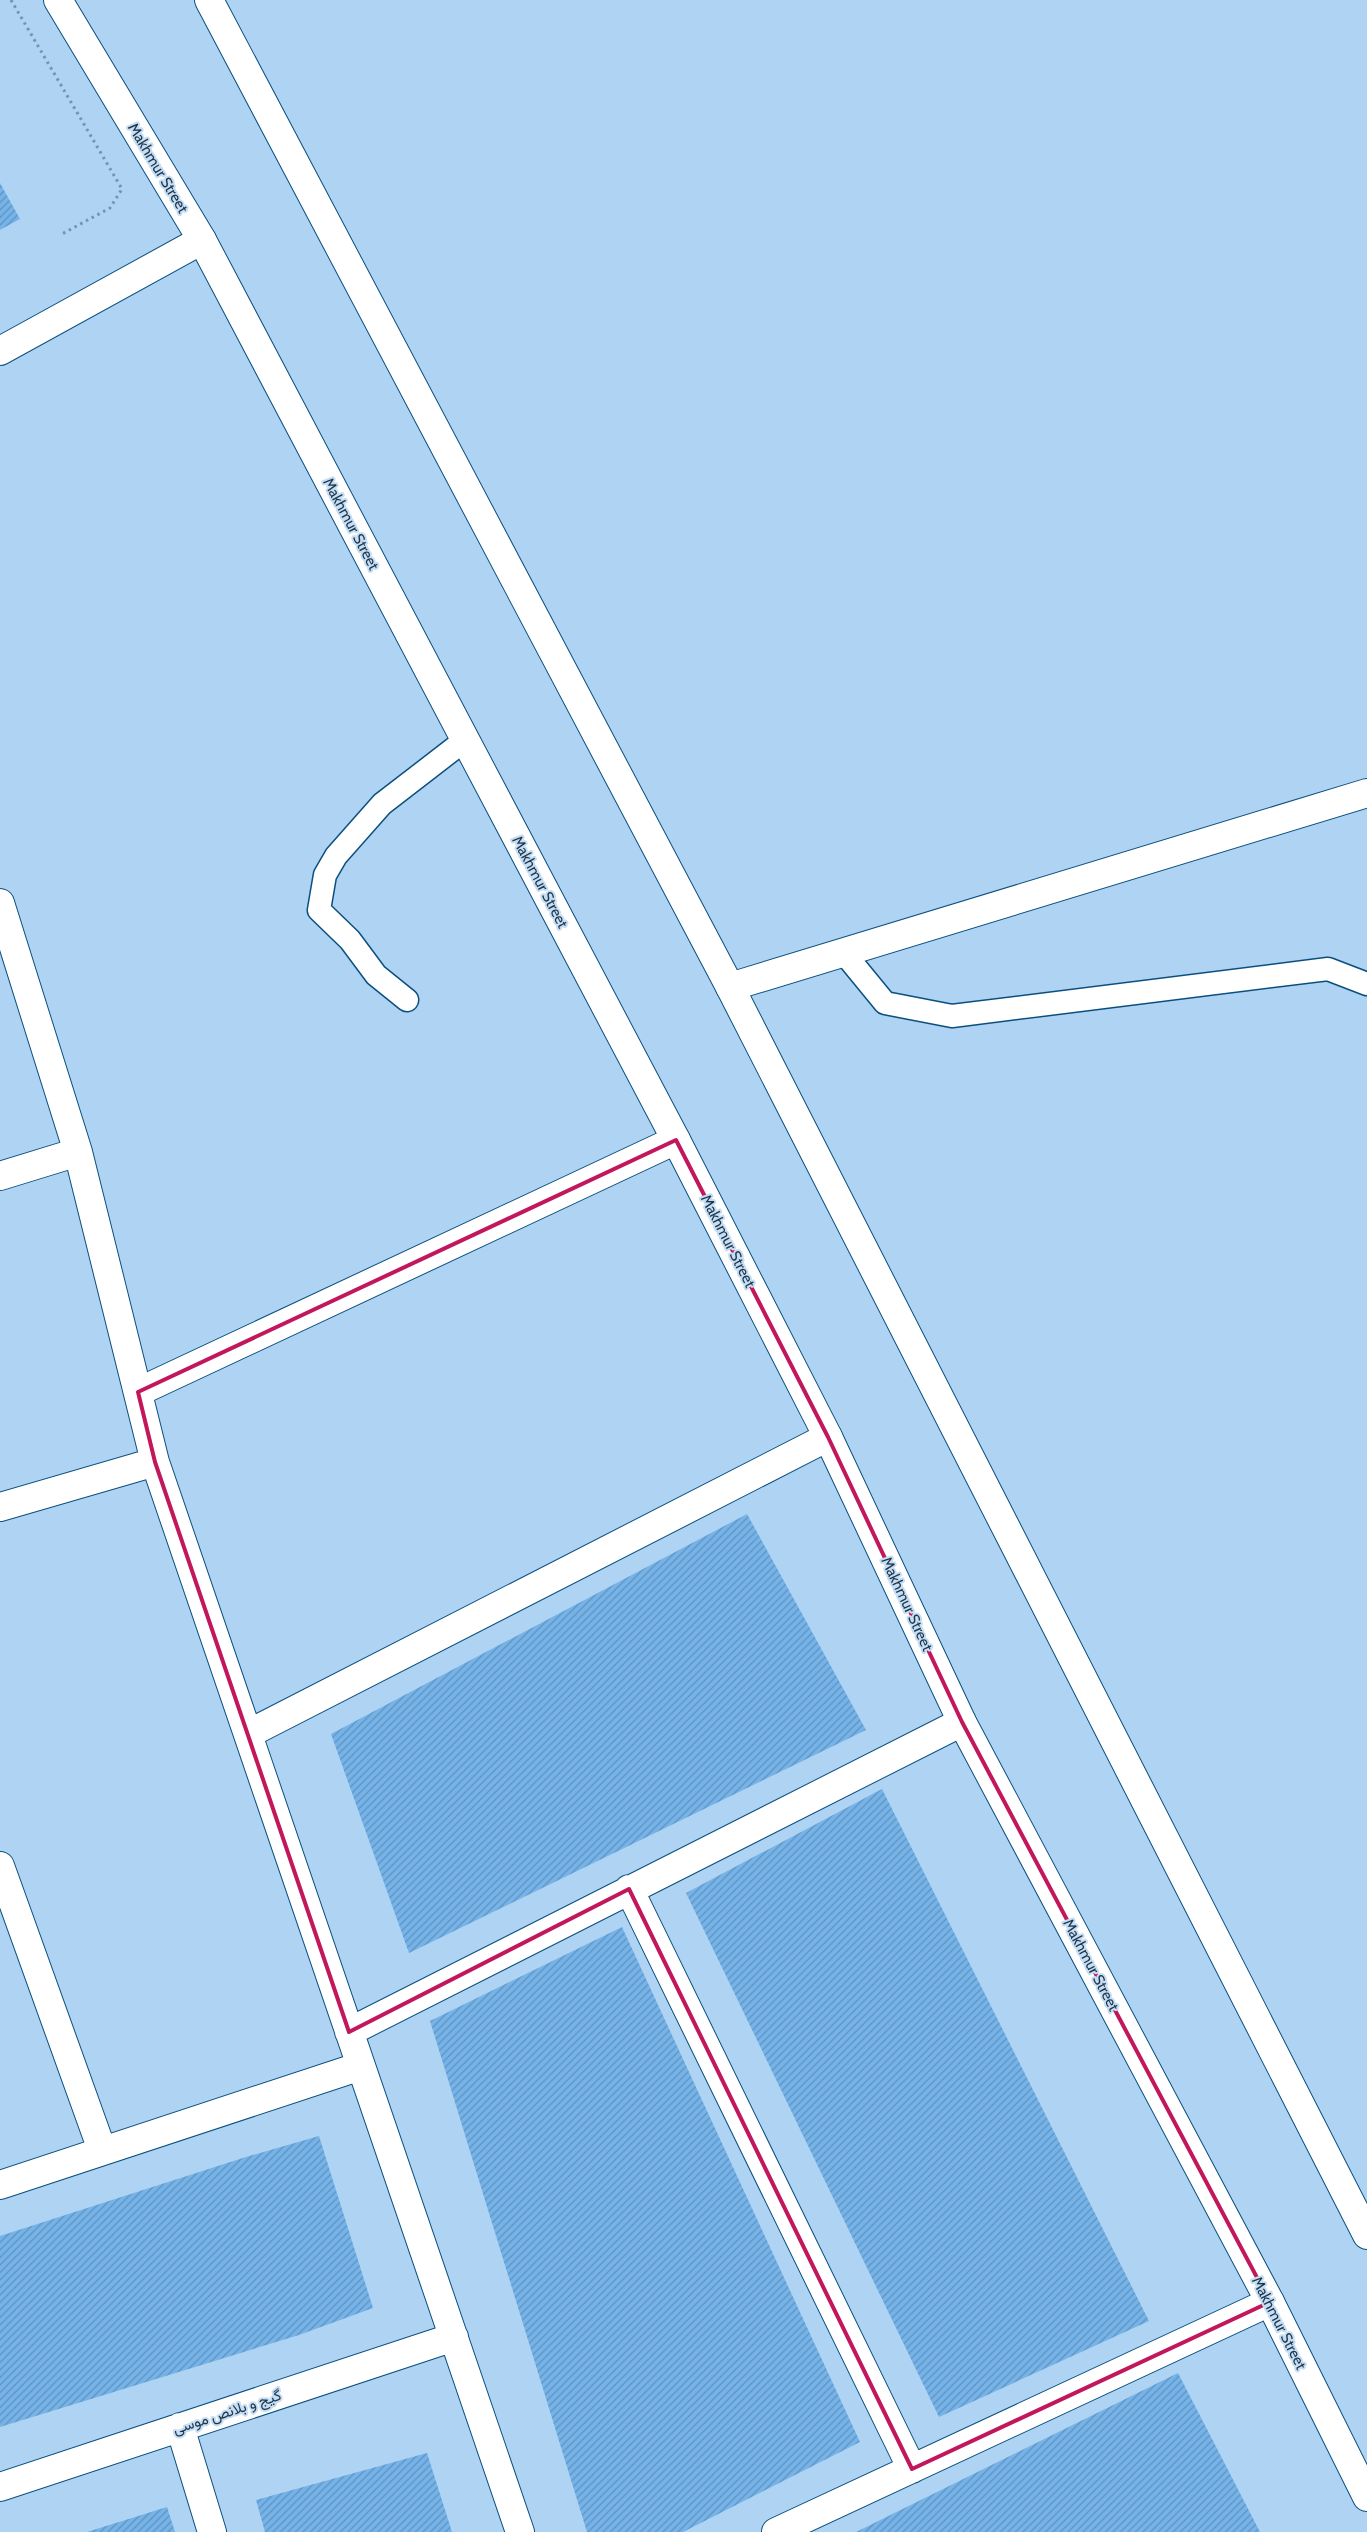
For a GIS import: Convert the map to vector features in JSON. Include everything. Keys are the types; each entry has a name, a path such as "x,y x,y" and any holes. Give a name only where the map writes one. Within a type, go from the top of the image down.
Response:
{"main road":[{"name":"Makhmur Street","path":"58,0 202,240 676,1140 828,1437 962,1722 1270,2302 1367,2497"},
{"path":"209,0 730,987 1367,2235"},
{"path":"0,351 202,240"},
{"path":"730,987 1367,793"},
{"path":"0,903 78,1152 155,1462 520,2532"},
{"path":"138,1392 676,1140"},
{"path":"0,1176 78,1152"},
{"path":"248,1734 828,1437"},
{"path":"0,1507 155,1462"},
{"path":"349,2032 962,1722"},
{"path":"0,1866 102,2150"},
{"path":"629,1889 912,2469"},
{"path":"0,2185 361,2066"},
{"path":"776,2532 1270,2302"},
{"name":"گيج و بلانص موسى","path":"0,2486 454,2337"},
{"path":"180,2427 212,2532"}],"lane":[{"path":"407,1000 376,974 350,940 319,910 325,874 336,856 382,804 465,740"},
{"path":"844,953 885,1003 952,1016 1328,969 1367,984"}],"path":[{"path":"10,0 122,189 110,208 60,235"}],"highlighted area":[{"path":"676,1140 828,1437 962,1722 1270,2302 912,2469 629,1889 349,2032 155,1462 138,1392"}],"building":[{"path":"0,183 20,219 0,230"},
{"path":"747,1514 866,1730 409,1953 331,1734"},
{"path":"882,1789 1149,2321 939,2417 686,1893"},
{"path":"622,1927 860,2442 683,2532 587,2532 430,2021"},
{"path":"319,2136 373,2308 299,2335 0,2427 0,2236 246,2157"},
{"path":"1178,2373 1260,2532 856,2532"},
{"path":"427,2453 452,2532 265,2532 256,2500"},
{"path":"167,2507 175,2532 87,2532"}]}
